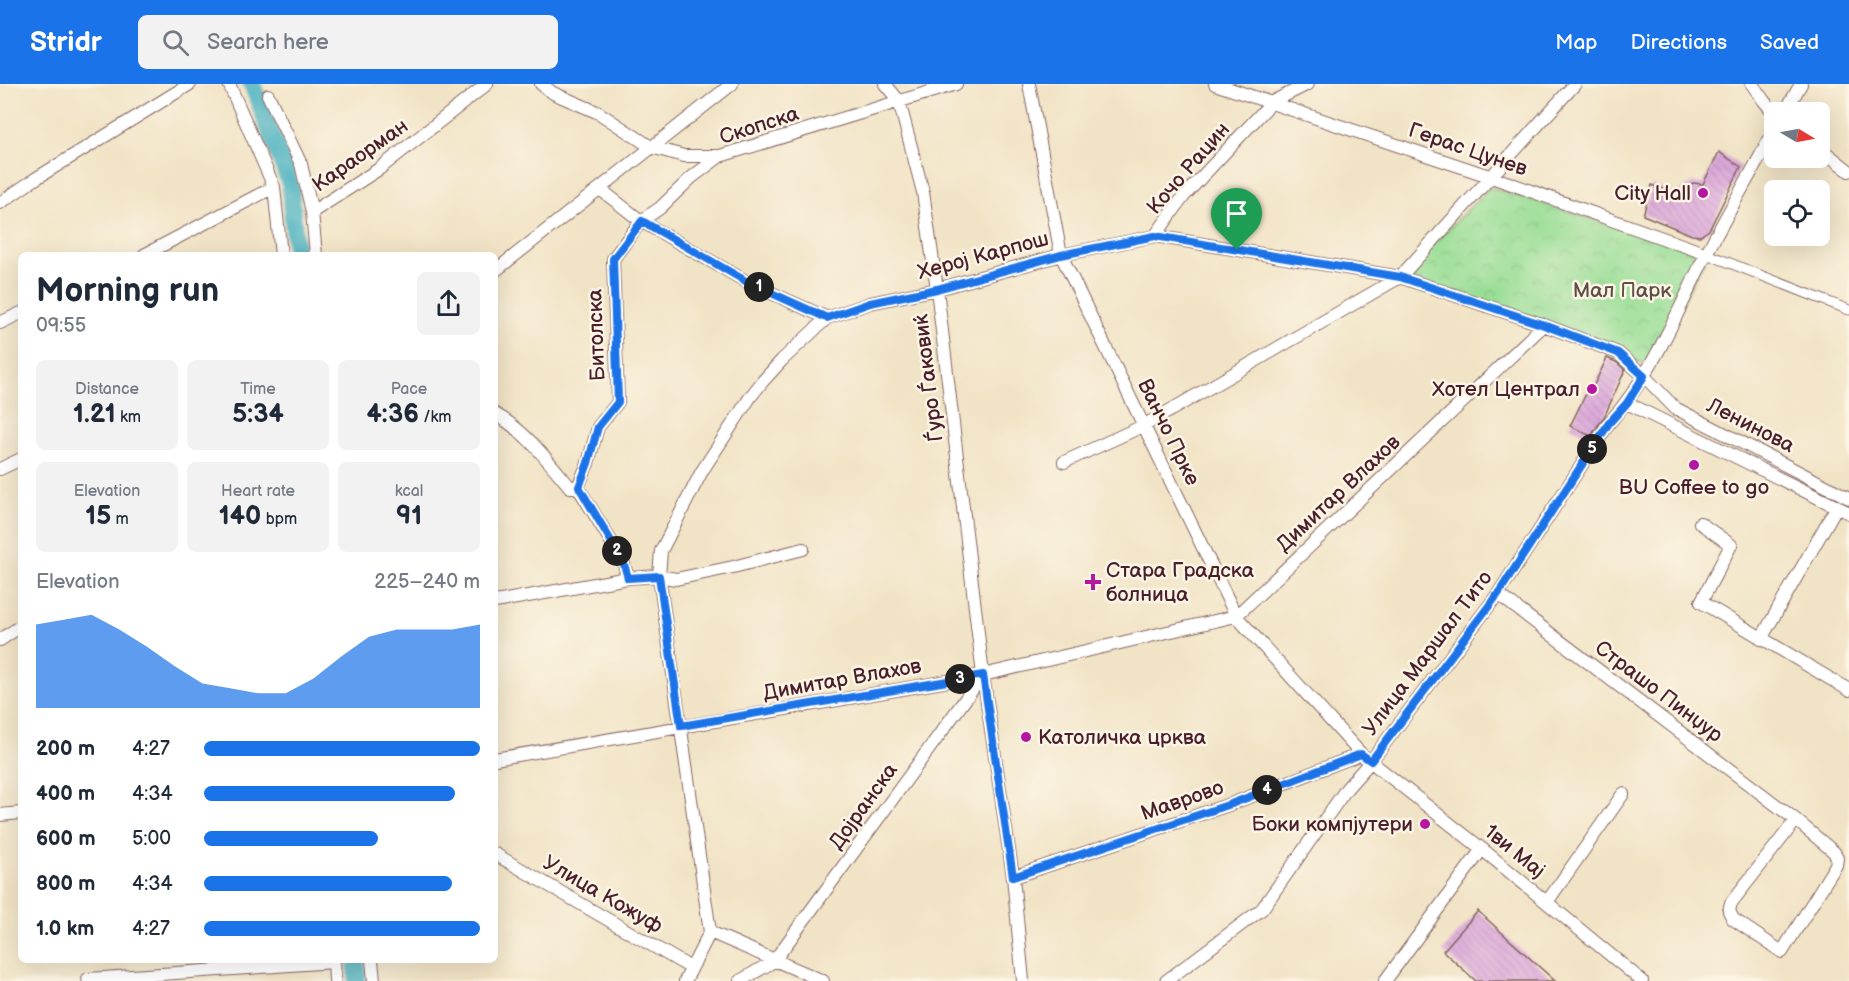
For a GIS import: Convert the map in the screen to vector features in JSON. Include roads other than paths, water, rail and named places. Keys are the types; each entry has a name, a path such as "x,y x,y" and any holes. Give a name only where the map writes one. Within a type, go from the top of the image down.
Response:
{"street":[{"path":"0,203 190,84"},
{"path":"229,84 274,187 281,252"},
{"name":"Караорман","path":"312,212 379,169 487,84"},
{"path":"541,84 554,93 599,113 651,147 684,156 720,156"},
{"path":"498,269 732,84"},
{"name":"Ѓуро Ѓаковиќ","path":"885,84 899,101 923,192 937,289 983,675 1013,877 1023,981"},
{"name":"Скопска","path":"642,221 720,156 956,84"},
{"name":"Ванчо Прке","path":"1029,84 1061,255 1236,616 1366,758"},
{"name":"Герас Цунев","path":"1215,84 1489,176 1707,254"},
{"name":"Кочо Рацин","path":"1155,236 1184,196 1272,102 1308,84"},
{"path":"1064,462 1144,425 1400,277 1489,176 1575,84"},
{"path":"1752,84 1765,102"},
{"path":"1791,102 1801,84"},
{"path":"268,95 301,164 312,212 316,252"},
{"name":"Улица Маршал Тито","path":"1166,981 1262,909 1366,758 1498,594 1609,423 1627,403 1650,366 1764,149"},
{"path":"1830,156 1849,171"},
{"path":"150,252 274,187"},
{"path":"600,189 642,221 749,283 827,318 782,360 751,396 702,471 661,551 659,576 710,932 685,981"},
{"name":"Битолска","path":"579,487 598,427 618,402 613,259 642,221"},
{"name":"Херој Карпош","path":"827,318 870,303 937,289 1061,255 1155,236 1400,277 1544,325"},
{"path":"1707,254 1849,310"},
{"path":"0,323 18,314"},
{"name":"Ленинова","path":"1544,325 1618,353 1675,408 1849,498"},
{"name":"Димитар Влахов","path":"498,758 983,675 1236,616 1544,325"},
{"path":"1627,403 1849,513"},
{"path":"498,416 511,423 570,487 579,487 623,561 628,578"},
{"path":"0,469 18,460"},
{"path":"1761,639 1837,506"},
{"path":"1700,523 1731,545 1701,602 1849,690"},
{"path":"498,601 628,578 659,576 676,579 695,576 803,549"},
{"name":"Страшо Пинџур","path":"1498,594 1796,820 1834,852 1837,858 1836,865 1782,952 1733,919 1729,911 1731,903 1796,820"},
{"path":"0,640 18,630"},
{"name":"Дојранска","path":"774,961 983,675"},
{"name":"1ви Мај","path":"1366,758 1482,849 1642,981"},
{"name":"Маврово","path":"1013,877 1366,758"},
{"path":"1547,902 1623,794"},
{"path":"0,815 18,813"},
{"path":"1385,981 1482,849"},
{"name":"Улица Кожуф","path":"498,856 691,969"},
{"path":"710,932 823,981"},
{"path":"740,981 774,961"},
{"path":"88,979 307,963"},
{"path":"334,963 335,981"},
{"path":"372,963 374,981"}],"waterway":[{"path":"252,84 290,184 296,252"},
{"path":"356,963 357,981"}],"place":[{"name":"City Hall","path":"1703,193"},
{"name":"Хотел Централ","path":"1592,389"},
{"name":"BU Coffee to go","path":"1694,465"},
{"name":"Стара Градска болница","path":"1093,582"},
{"name":"Католичка црква","path":"1026,737"},
{"name":"Боки компјутери","path":"1425,824"}],"park label":[{"name":"Мал Парк","path":"1622,290"}]}
